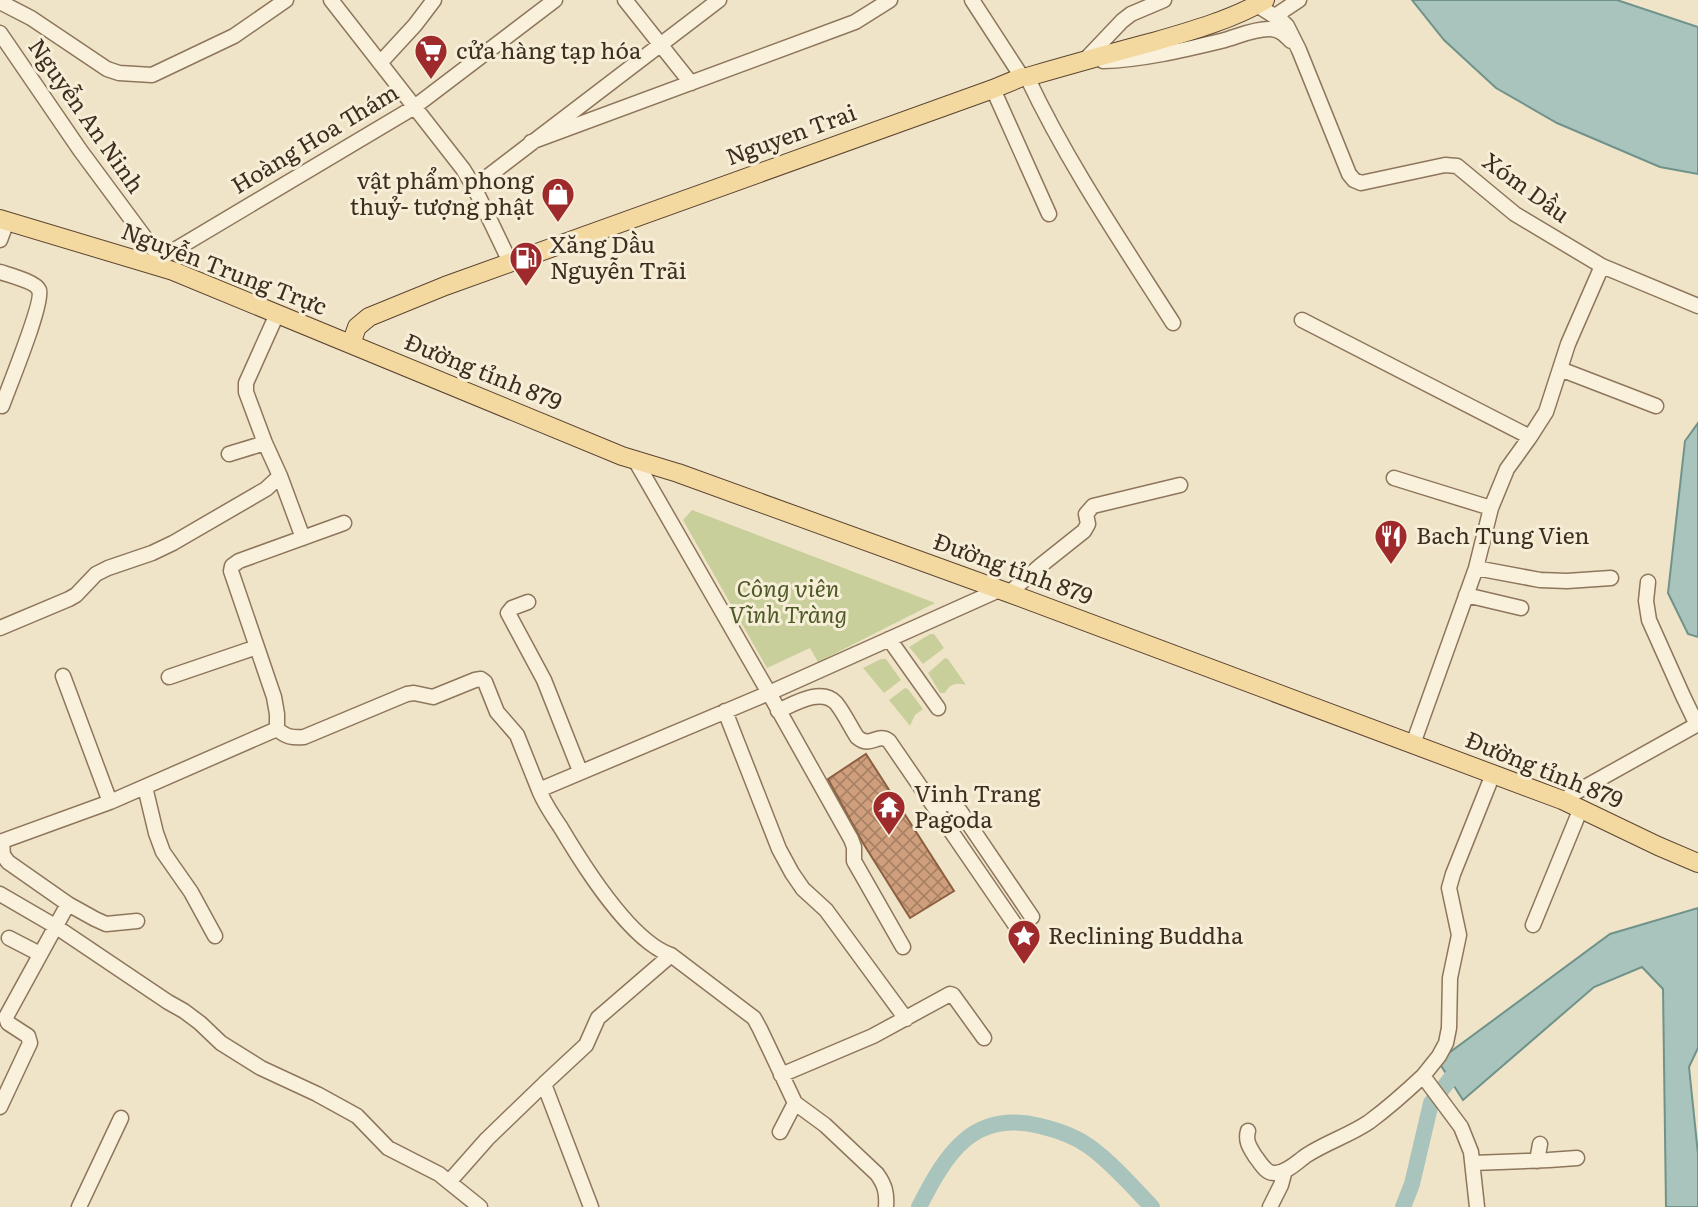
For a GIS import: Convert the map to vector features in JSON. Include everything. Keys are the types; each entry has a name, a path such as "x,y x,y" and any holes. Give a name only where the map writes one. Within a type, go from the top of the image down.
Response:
{"main road":[{"name":"Nguyen Trai","path":"351,344 357,327 369,317 445,286 1025,77 1177,35 1261,2"},
{"name":"Nguyễn Trung Trực","path":"4,220 155,261 173,271 351,344"},
{"name":"Đường tỉnh 879","path":"351,344 635,460 678,473 1004,592 1562,800 1698,863"}],"street":[{"path":"0,2 31,18 107,69 119,73 152,75 234,36 286,0"},
{"path":"331,0 463,169 510,262"},
{"path":"380,63 434,0"},
{"name":"Hoàng Hoa Thám","path":"155,261 330,159 413,107 555,0"},
{"path":"625,0 691,83"},
{"path":"474,187 719,0"},
{"path":"531,142 855,22 890,0"},
{"path":"972,0 1025,77 1080,177 1174,323"},
{"path":"1084,61 1131,14 1164,0"},
{"path":"1275,16 1299,0"},
{"name":"Xóm Dầu","path":"1261,2 1287,26 1349,174 1354,180 1361,183 1445,164 1457,166 1515,214 1602,266 1698,306"},
{"path":"1084,61 1117,60 1194,47 1269,29 1280,30 1299,50"},
{"name":"Nguyễn An Ninh","path":"0,33 155,261"},
{"path":"993,89 1049,215"},
{"path":"0,240 4,220"},
{"path":"1413,744 1476,568 1491,508 1507,469 1546,412 1578,320 1602,266"},
{"path":"0,272 34,284 39,289 40,296 35,317 2,406"},
{"path":"277,314 246,383 247,398 303,538"},
{"path":"1302,320 1530,437"},
{"path":"1560,369 1656,406"},
{"path":"229,454 265,443"},
{"path":"635,460 851,839 854,860 903,947"},
{"path":"0,628 69,599 96,574 108,568 173,543 266,489 280,476"},
{"path":"1394,478 1491,508"},
{"path":"539,790 1004,592 1084,531 1088,524 1086,514 1093,506 1180,485"},
{"path":"344,523 239,561 232,566 231,571 274,697 277,729 284,736 304,737 407,694 433,697 475,680 481,679 485,682 497,712 517,735 542,797 582,861 627,922 659,951 671,956 754,1018 795,1103 825,1125 877,1174 884,1184 886,1207"},
{"path":"1476,568 1540,580 1567,582 1611,578"},
{"path":"1562,800 1698,724 1649,620 1646,601 1648,582"},
{"path":"1466,595 1521,608"},
{"path":"528,602 512,608 508,613 544,680 580,771"},
{"path":"889,639 938,708"},
{"path":"169,677 257,647"},
{"path":"63,676 110,802"},
{"path":"778,710 814,696 824,696 835,701 862,741 868,743 881,737 886,738 1016,926"},
{"path":"725,711 779,849 792,873 803,889 827,910 906,1018"},
{"path":"137,921 106,923 68,904 8,863 3,855 1,842 110,802 277,729"},
{"path":"1248,1131 1247,1141 1265,1169 1277,1174 1368,1123 1424,1078 1446,1043 1449,1028 1450,978 1459,935 1449,888 1493,774"},
{"path":"145,787 163,852 191,892 215,936"},
{"path":"932,803 950,804 960,811 1032,917"},
{"path":"1533,925 1581,808"},
{"path":"0,894 55,926 184,1011 221,1043 261,1068 357,1116 388,1148 439,1174 481,1207"},
{"path":"0,1107 30,1043 28,1036 8,1023 6,1017 68,904"},
{"path":"9,938 40,954"},
{"path":"449,1182 488,1139 586,1045 598,1018 671,956"},
{"path":"781,1075 873,1036 950,994 984,1038"},
{"path":"1424,1078 1461,1127 1471,1152 1477,1207"},
{"path":"544,1084 591,1207"},
{"path":"780,1132 795,1103"},
{"path":"79,1207 121,1118"},
{"path":"1537,1161 1540,1143"},
{"path":"1473,1163 1577,1158"},
{"path":"1270,1207 1285,1170"}],"green space":[{"name":"Công viên Vĩnh Tràng","path":"692,510 935,603 818,662 810,648 767,668 683,520"},
{"path":"934,634 944,648 923,664 909,647"},
{"path":"945,658 966,685 954,684 945,693 940,693 928,673"},
{"path":"886,659 901,680 884,693 863,668"},
{"path":"905,688 923,709 915,715 910,726 889,700"}],"water":[{"path":"1412,0 1617,0 1698,27 1698,174 1660,167 1557,123 1496,88 1444,40"},
{"path":"1698,423 1698,637 1688,634 1668,593 1685,441"},
{"path":"1698,908 1698,1048 1689,1067 1698,1154 1698,1207 1666,1207 1663,989 1642,967 1594,987 1463,1100 1438,1061 1610,934"}],"building":[{"name":"Vinh Trang Pagoda","path":"866,754 954,891 910,918 863,843 828,779"}],"waterway":[{"path":"1403,1207 1412,1184 1431,1103 1463,1063"},
{"path":"919,1207 940,1170 965,1140 979,1130 997,1124 1017,1122 1053,1129 1084,1143 1114,1168 1152,1207"}],"place":[{"name":"cửa hàng tạp hóa","path":"431,81"},
{"name":"vật phẩm phong thuỷ- tượng phật","path":"558,224"},
{"name":"Xăng Dầu Nguyễn Trãi","path":"526,288"},
{"name":"Bach Tung Vien","path":"1391,566"},
{"name":"Vinh Trang Pagoda","path":"889,837"},
{"name":"Reclining Buddha","path":"1024,966"}]}
